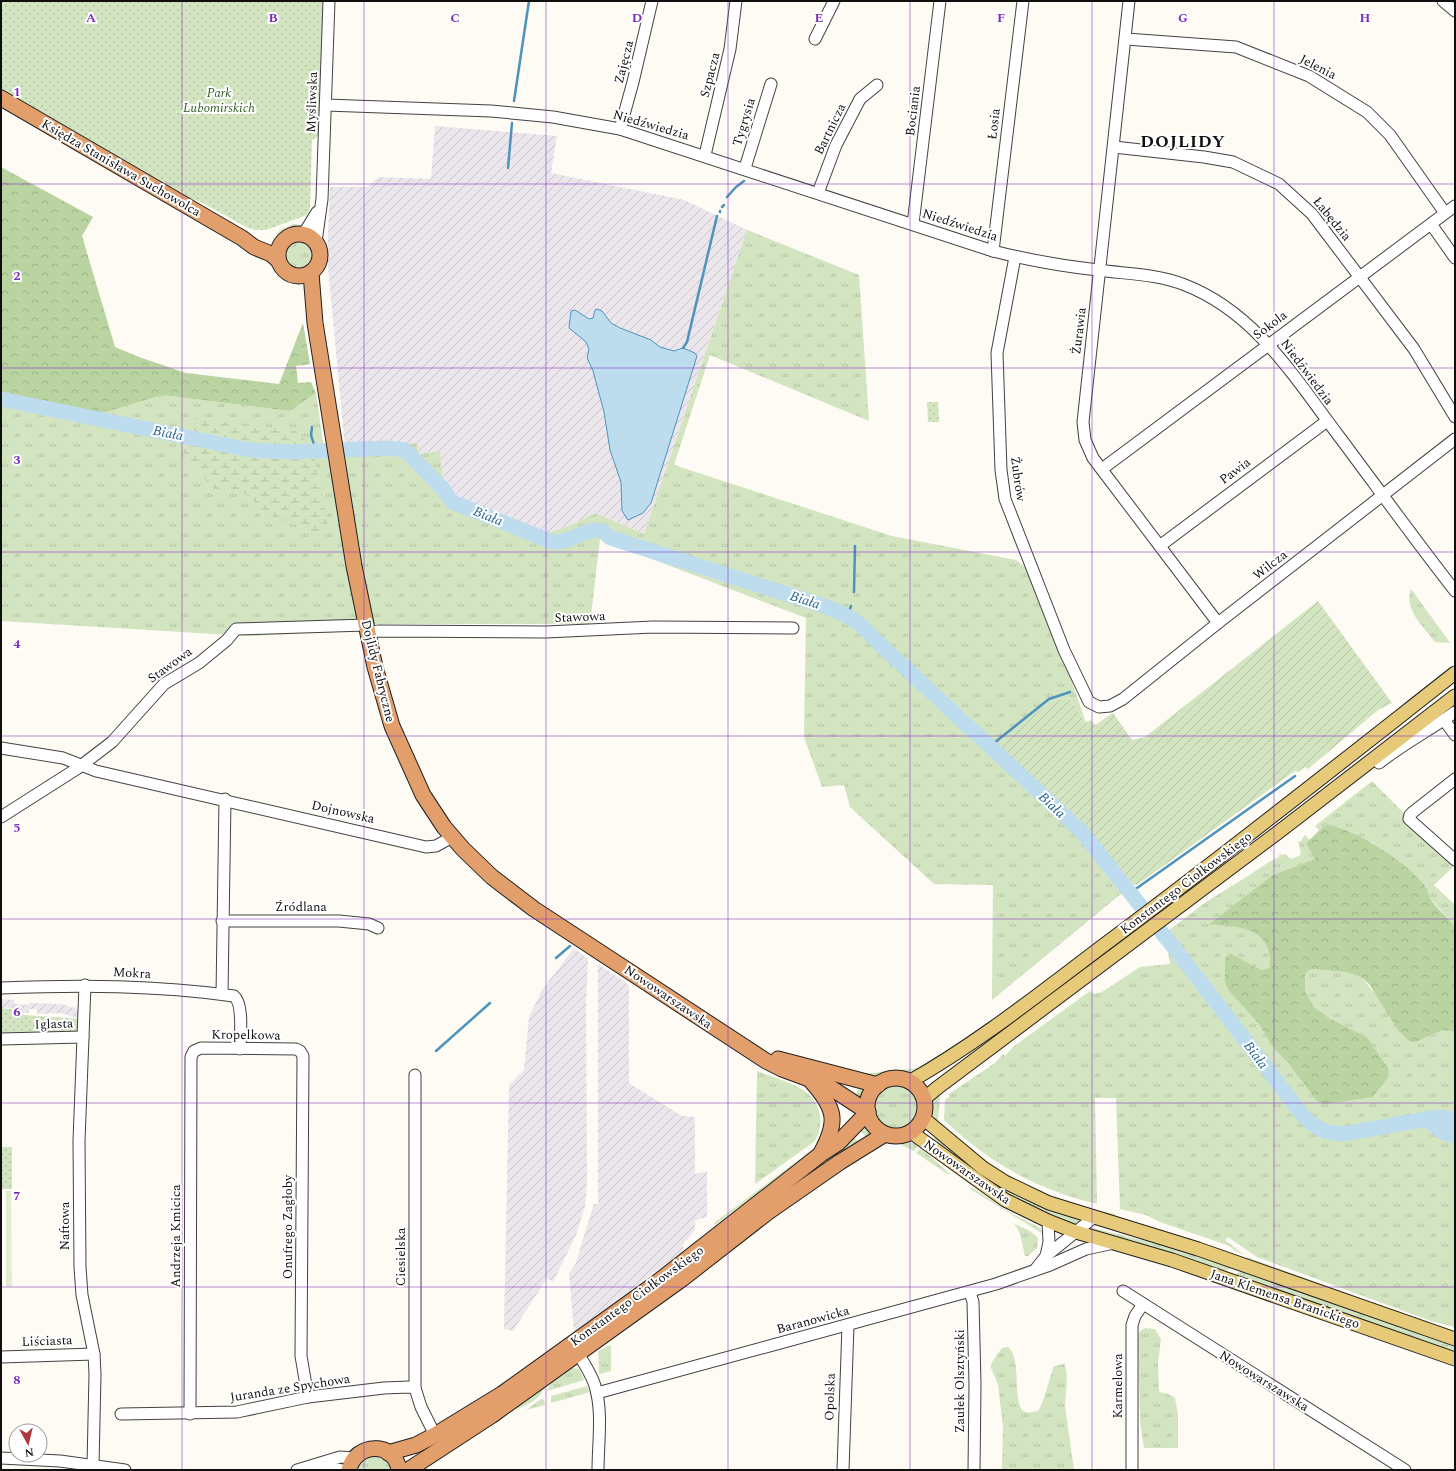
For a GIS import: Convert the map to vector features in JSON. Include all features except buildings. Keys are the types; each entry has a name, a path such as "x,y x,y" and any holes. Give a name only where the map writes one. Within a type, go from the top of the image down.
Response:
{"highway":[{"name":"Księdza Stanisława Suchowolca","path":"1,98 242,238 254,247 271,254 278,260"},
{"path":"300,234 307,235 316,242 320,256 316,267 311,273 303,276 295,276 284,271 278,260 278,251 281,243 288,237 300,234"},
{"name":"Księdza Stanisława Suchowolca","path":"242,238 281,243"},
{"name":"Dojlidy Fabryczne","path":"311,273 315,323 354,566 380,691 395,735 428,803 452,837 501,885 585,943"},
{"name":"Dojlidy Fabryczne","path":"295,276 300,283 315,323"},
{"name":"Nowowarszawska","path":"585,943 750,1051 782,1069 828,1086 868,1112"},
{"name":"Nowowarszawska","path":"750,1051 878,1085"},
{"path":"890,1079 903,1079 909,1082 918,1089 924,1099 925,1106 923,1118 920,1124 910,1132 898,1136 885,1134 874,1125 868,1112 869,1097 878,1085 890,1079"},
{"path":"811,1080 828,1101 832,1114 832,1129 821,1154"},
{"name":"Konstantego Ciołkowskiego","path":"388,1453 416,1444 435,1435 502,1394 655,1284 821,1154 838,1143 868,1112"},
{"name":"Konstantego Ciołkowskiego","path":"408,1470 490,1416 578,1354 682,1279 768,1212 840,1162 885,1134"},
{"path":"351,1464 360,1453 374,1448 388,1453 394,1459 399,1470"}],"main road":[{"name":"Konstantego Ciołkowskiego","path":"909,1082 963,1050 1136,921 1240,843 1455,673"},
{"name":"Konstantego Ciołkowskiego","path":"924,1099 1349,778 1455,696"},
{"path":"1367,743 1371,742 1378,746 1378,755"},
{"name":"Nowowarszawska","path":"923,1118 964,1153 1005,1182 1049,1204 1092,1218 1144,1231"},
{"name":"Nowowarszawska","path":"910,1132 1016,1206 1076,1232 1114,1243"},
{"name":"Jana Klemensa Branickiego","path":"1144,1231 1455,1339"},
{"name":"Jana Klemensa Branickiego","path":"1114,1243 1172,1260 1455,1359"}],"street":[{"name":"Myśliwska","path":"316,242 321,204 330,1"},
{"name":"Zajęcza","path":"620,129 633,82 652,1"},
{"name":"Szpacza","path":"705,155 730,49 736,1"},
{"path":"815,39 834,1"},
{"name":"Bociania","path":"913,224 940,1"},
{"name":"Łosia","path":"993,251 1023,1"},
{"name":"Żurawia","path":"1129,1 1083,422 1085,440 1093,458 1161,545 1218,622"},
{"path":"1443,1 1455,12"},
{"name":"Jelenia","path":"1126,39 1236,47 1309,76 1366,112 1390,135 1445,213"},
{"name":"Tygrysia","path":"744,168 771,84"},
{"name":"Bartnicza","path":"818,193 836,145 860,99 877,85"},
{"name":"Niedźwiedzia","path":"326,105 491,110 552,117 620,129 705,155 993,251 1042,263 1152,276 1176,282 1195,289 1215,300 1269,344 1455,591"},
{"name":"Łabędzia","path":"1114,147 1204,156 1233,162 1279,184 1312,214 1359,276 1414,349 1455,417"},
{"name":"Myśliwska","path":"300,234 306,230 321,204"},
{"name":"Sokola","path":"1102,469 1359,276 1455,206"},
{"path":"1431,224 1455,258"},
{"name":"Żubrów","path":"1015,257 997,353 1001,470 1005,499 1064,650 1089,702 1099,707"},
{"name":"Pawia","path":"1161,545 1327,420"},
{"name":"Wilcza","path":"1099,707 1110,706 1123,699 1218,622 1455,439"},
{"name":"Stawowa","path":"1,817 72,772 112,742 164,684 199,663 226,640 236,629 367,629 378,631 546,632 664,627 793,628"},
{"path":"1349,778 1372,768 1390,754 1424,735 1455,712"},
{"path":"1444,720 1455,734"},
{"name":"Dojnowska","path":"1,748 63,758 96,771 225,799 426,847 436,846 452,837"},
{"path":"1455,779 1413,812 1409,819 1455,860"},
{"path":"222,994 225,799"},
{"name":"Źródlana","path":"222,920 339,921 369,924 378,928"},
{"name":"Mokra","path":"1,988 85,985 148,987 234,996 237,998 240,1006 240,1049"},
{"name":"Naftowa","path":"85,985 79,1141 80,1267 82,1295 94,1354 93,1465"},
{"name":"Iglasta","path":"1,1039 83,1037"},
{"name":"Kropelkowa","path":"191,1057 192,1053 197,1049 296,1049 300,1051 303,1056"},
{"name":"Onufrego Zagłoby","path":"303,1056 301,1356 308,1397"},
{"name":"Andrzeja Kmicica","path":"190,1414 191,1057"},
{"name":"Ciesielska","path":"415,1075 415,1388 421,1407 435,1435"},
{"name":"Baranowicka","path":"1035,1270 1046,1256 1092,1218"},
{"path":"1046,1256 1049,1242 1048,1221"},
{"name":"Baranowicka","path":"597,1393 970,1292 1018,1278 1086,1249 1114,1243"},
{"name":"Nowowarszawska","path":"1123,1291 1405,1470"},
{"name":"Zaułek Olsztyński","path":"970,1292 973,1302 974,1325 974,1470"},
{"name":"Karmelowa","path":"1132,1470 1132,1325 1143,1304"},
{"name":"Opolska","path":"843,1470 848,1325"},
{"name":"Liściasta","path":"1,1357 94,1354"},
{"path":"578,1354 593,1380 597,1393 598,1470"},
{"name":"Juranda ze Spychowa","path":"121,1414 237,1412 308,1397 384,1388 415,1388"},
{"path":"297,1470 340,1457 351,1464"},
{"path":"1,1458 60,1461 125,1470"},
{"path":"316,1465 342,1470"}],"shaded area":[{"path":"435,126 557,136 551,173 684,200 747,230 644,534 596,513 567,527 537,536 454,501 444,487 440,451 419,454 418,443 345,448 327,256 330,187 367,187 379,177 431,179"},
{"path":"574,948 588,959 586,1003 587,1182 585,1207 576,1235 553,1282 547,1278 513,1331 504,1329 509,1085 524,1070 529,1017 542,990"},
{"path":"598,964 629,985 629,1083 682,1116 695,1117 695,1174 707,1171 707,1217 695,1220 695,1230 683,1244 683,1251 574,1332 569,1273 575,1265 594,1204 598,1204"},
{"path":"1,999 14,1000 14,1004 61,1004 78,1009 78,1018 61,1013 37,1014 37,1009 29,1009 29,1013 13,1013 13,1008 1,1008"}],"green space":[{"name":"Park Lubomirskich","path":"1,1 323,1 320,135 312,140 310,208 307,215 266,230 248,228 201,202 185,197 1,92"},
{"path":"1,167 93,217 82,236 115,347 186,373 279,384 303,323 310,364 296,366 298,383 311,382 316,393 290,411 162,395 99,414 1,395"},
{"path":"294,224 302,226 300,229 275,238 280,230"},
{"path":"747,230 859,275 869,421 710,355 674,465 892,536 1016,560 1025,567 1067,667 1086,723 1069,698 1052,701 996,745 1085,829 1133,884 992,1000 993,885 934,884 850,807 844,785 822,787 804,737 806,618 600,539 590,624 370,624 359,631 247,636 1,621 1,395 98,414 162,395 290,411 316,393 324,449 418,443 419,454 440,451 444,487 454,501 537,536 567,527 596,513 644,534"},
{"path":"298,241 304,242 312,250 312,262 304,270 298,271 292,270 284,262 283,256 284,250 292,242"},
{"path":"927,402 938,402 939,422 928,422"},
{"path":"195,418 296,431 312,446 328,525 317,533 269,515 246,494 214,489 180,451"},
{"path":"1411,589 1450,643 1435,642 1420,624 1412,611 1410,604 1409,596"},
{"path":"1318,601 1392,703 1378,710 1308,769 1305,767 1298,772 1295,771 1137,885 1133,884 1085,829 995,744 1052,701 1069,698 1086,723 1091,720 1095,725 1113,713 1132,740 1145,737"},
{"path":"1372,781 1455,865 1434,885 1455,905 1455,927 1430,898 1427,890 1409,871 1372,842 1315,859 1273,876 1210,923 1252,931 1264,942 1270,957 1269,968 1261,970 1230,953 1225,982 1228,990 1259,1024 1271,1045 1289,1064 1389,1069 1367,1037 1329,1018 1314,1007 1305,991 1305,974 1311,969 1346,972 1361,977 1416,1042 1443,1030 1455,1032 1455,1327 1431,1321 1257,1257 1228,1237 1225,1240 1244,1255 1234,1250 1230,1246 1160,1222 1146,1215 1120,1209 1116,1098 1095,1098 1097,1204 1054,1191 1014,1172 978,1149 944,1120 945,1100 950,1096 949,1094 995,1063 1003,1054 1005,1056 1013,1047 1090,991 1094,994 1102,992 1140,967 1170,964 1168,951 1157,939 1206,902 1279,857 1279,855 1285,854 1291,859 1299,856 1301,853 1298,841 1300,842 1305,835 1310,840 1319,830 1315,826"},
{"path":"1331,825 1357,835 1370,842 1409,869 1427,889 1432,902 1454,926 1455,1032 1443,1030 1416,1042 1409,1041 1398,1030 1369,984 1361,977 1346,972 1311,969 1305,974 1305,991 1314,1007 1329,1018 1367,1037 1389,1069 1388,1077 1373,1097 1324,1104 1317,1101 1289,1064 1271,1045 1259,1024 1228,990 1225,982 1225,959 1230,953 1261,970 1269,968 1270,957 1264,942 1259,936 1244,929 1209,924 1273,875 1315,859 1306,843 1325,826"},
{"path":"1,1008 12,1009 12,1014 79,1019 77,1033 1,1033"},
{"path":"921,1069 886,1076 865,1077 862,1074"},
{"path":"757,1071 790,1083 807,1093 816,1103 820,1116 820,1128 815,1141 755,1184"},
{"path":"896,1086 908,1090 914,1096 918,1108 914,1120 908,1126 896,1130 884,1126 878,1120 874,1108 878,1096 884,1090"},
{"path":"859,1087 866,1089 862,1101 855,1098"},
{"path":"938,1094 940,1097 938,1120 936,1122 932,1108"},
{"path":"865,1124 873,1134 867,1138 859,1130"},
{"path":"936,1136 1086,1221 1076,1226 1037,1210 1003,1192 933,1140"},
{"path":"853,1137 859,1142 702,1255"},
{"path":"958,1140 1012,1178 1027,1186 1057,1199 1115,1214 1115,1216 1105,1215 1070,1205 1035,1192 1003,1174 957,1141"},
{"path":"895,1142 908,1142 919,1144 914,1151"},
{"path":"1,1147 12,1147 12,1189 1,1189"},
{"path":"816,1147 816,1149 715,1225 714,1223"},
{"path":"921,1148 950,1174 949,1175 916,1153"},
{"path":"971,1187 1009,1212 1040,1228 1045,1235 970,1189"},
{"path":"6,1191 11,1191 12,1287 6,1287"},
{"path":"1015,1224 1030,1231 1038,1238 1037,1248 1028,1256 1025,1256 1020,1234"},
{"path":"1093,1228 1198,1254 1233,1267 1222,1272 1085,1229"},
{"path":"1247,1257 1384,1307 1423,1323 1246,1260"},
{"path":"1243,1270 1455,1344 1455,1353 1233,1276"},
{"path":"1145,1328 1155,1329 1161,1339 1158,1363 1159,1392 1168,1394 1175,1398 1178,1415 1178,1448 1144,1448 1140,1421 1138,1336 1140,1331"},
{"path":"611,1345 611,1371 599,1374 598,1351"},
{"path":"1008,1347 1015,1361 1017,1392 1021,1408 1025,1412 1038,1411 1054,1366 1065,1364 1067,1377 1065,1406 1074,1470 1002,1470 1003,1427 998,1384 991,1368 992,1362 1002,1348"},
{"path":"572,1368 579,1369 584,1380 547,1391 551,1382"},
{"path":"546,1384 540,1395 530,1403 506,1412"},
{"path":"587,1386 589,1392 587,1393 551,1403 551,1396"},
{"path":"541,1399 544,1400 545,1405 526,1410"},
{"path":"378,1455 388,1463 391,1470 354,1470 363,1457"}],"water":[{"path":"597,309 602,311 611,323 651,340 660,347 674,351 683,348 695,353 697,356 651,503 643,513 628,520 622,511 621,482 610,450 604,412 593,371 587,358 589,349 586,342 569,328 571,311 575,310 589,319 593,318 595,310"}],"waterway":[{"path":"514,101 529,1"},
{"path":"508,168 512,123"},
{"path":"727,197 744,181"},
{"path":"683,348 687,342 717,216"},
{"name":"Biała","path":"1,399 250,450 291,452 388,448 405,450 443,489 452,502 552,542 558,542 591,531 602,531 605,532 608,537 827,607 846,616 863,627 1081,831 1179,954 1308,1121 1326,1132 1337,1134 1438,1117 1448,1118 1455,1124"},
{"path":"312,427 311,435 316,451"},
{"path":"854,592 855,546"},
{"path":"847,616 851,606"},
{"path":"989,747 1049,699 1070,692"},
{"path":"1130,893 1295,776"},
{"path":"556,958 570,946"},
{"path":"436,1051 490,1003"},
{"name":"Biała","path":"1426,1119 1442,1132 1455,1136"}],"district":[{"name":"DOJLIDY","path":"1183,142"}]}
